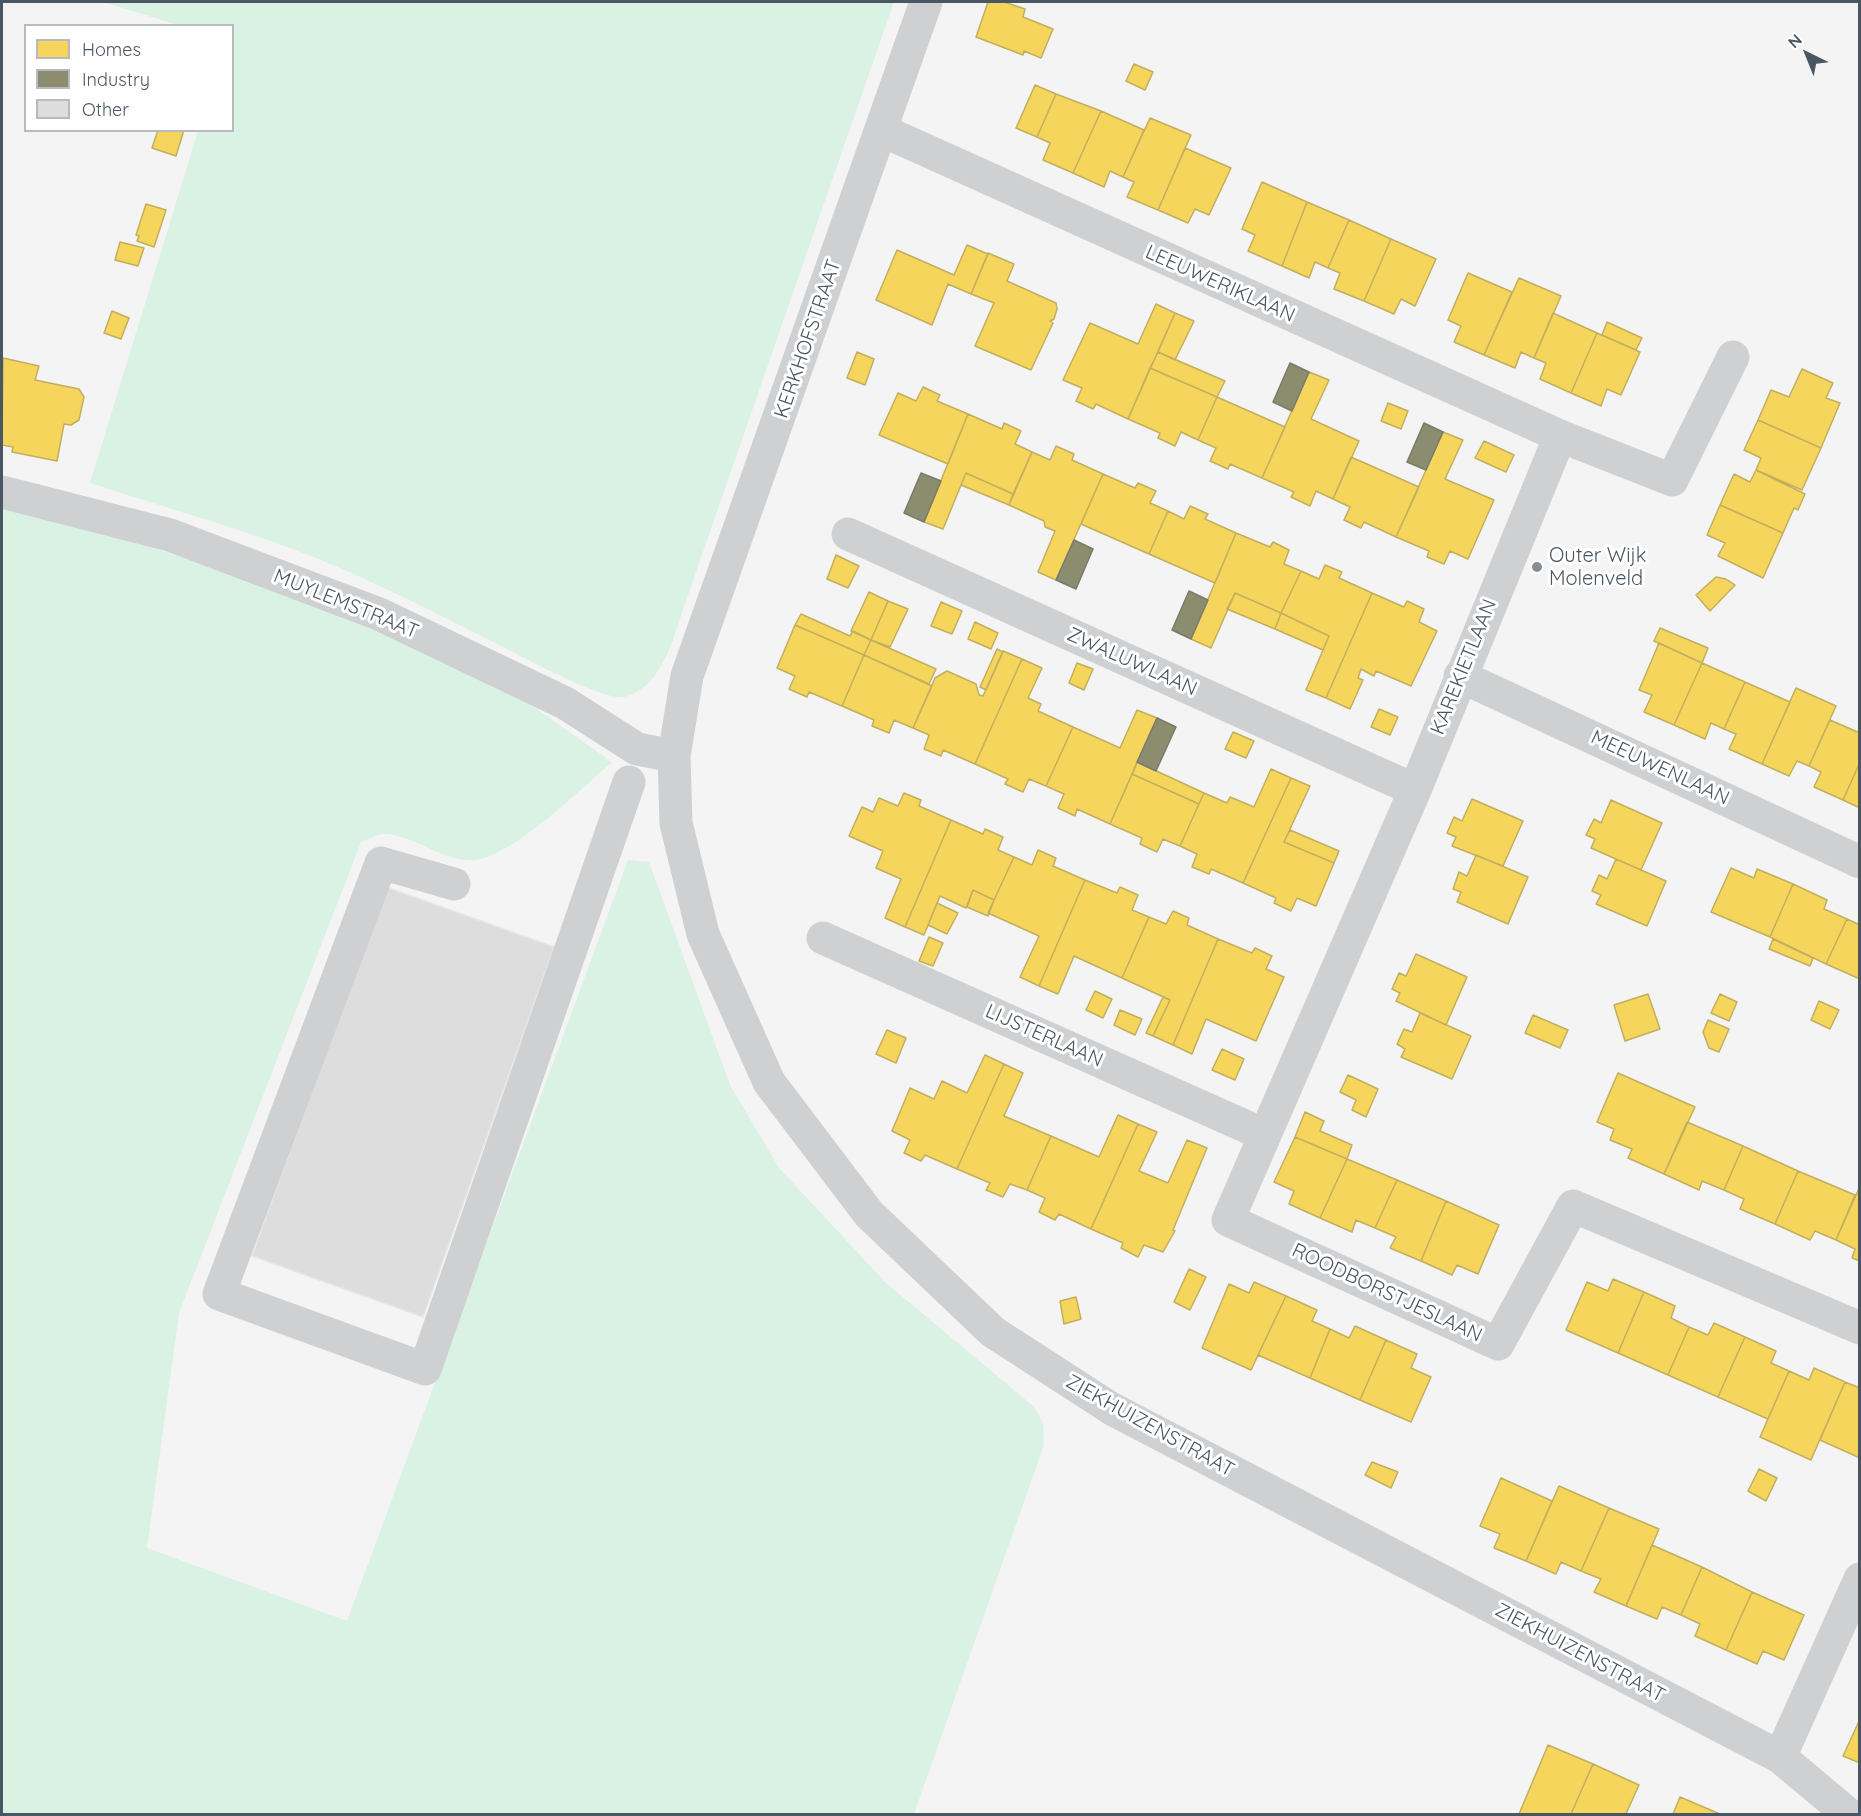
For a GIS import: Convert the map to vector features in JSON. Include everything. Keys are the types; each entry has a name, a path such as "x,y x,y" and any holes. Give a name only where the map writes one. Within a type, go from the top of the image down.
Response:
{"street":[{"name":"KERKHOFSTRAAT","path":"687,676 926,2"},
{"name":"LEEUWERIKLAAN","path":"881,130 1560,436"},
{"path":"1560,436 1672,480 1733,357"},
{"name":"KAREKIETLAAN","path":"1265,1135 1415,790 1560,436"},
{"name":"MUYLEMSTRAAT","path":"2,492 170,535 379,614 565,703 637,749 674,756"},
{"name":"ZWALUWLAAN","path":"849,534 1415,790"},
{"name":"ZIEKHUIZENSTRAAT","path":"687,676 674,756 676,823 703,934 769,1082 869,1214 993,1332 1112,1409 1779,1757 1848,1815"},
{"name":"MEEUWENLAAN","path":"1460,676 1860,862"},
{"path":"454,884 381,863 219,1294 425,1369 629,782"},
{"name":"LIJSTERLAAN","path":"823,938 1265,1135"},
{"name":"ROODBORSTJESLAAN","path":"1265,1135 1228,1220 1498,1344 1573,1206 1860,1328"},
{"path":"1779,1757 1860,1579"}],"green space":[{"path":"103,2 894,2 672,641 658,670 638,692 624,697 599,692 543,667 398,594 319,559 242,531 90,483 198,132 234,132 234,24 175,24"},
{"path":"2,508 132,541 203,564 370,626 531,705 612,762 527,834 491,856 463,860 395,835 380,834 361,842 179,1313 147,1548 347,1621 628,860 649,862 730,1085 779,1168 886,1283 1033,1406 1043,1422 1044,1445 914,1814 2,1814"}],"building: Homes":[{"path":"988,2 1004,2 1025,9 1023,17 1053,29 1041,58 1024,51 1023,55 976,37"},
{"path":"1134,64 1153,72 1145,90 1126,81"},
{"path":"1035,85 1056,94 1037,137 1016,128"},
{"path":"1056,94 1101,111 1073,173 1043,160 1050,143 1037,137"},
{"path":"1101,111 1144,130 1123,177 1110,171 1104,187 1073,173"},
{"path":"1150,118 1191,135 1158,210 1127,197 1134,182 1123,177"},
{"path":"157,132 183,132 176,156 152,148"},
{"path":"1185,148 1231,168 1209,215 1195,209 1188,223 1158,210"},
{"path":"1262,182 1307,202 1282,266 1248,251 1255,235 1242,229"},
{"path":"1307,202 1349,220 1328,268 1315,262 1309,278 1282,266"},
{"path":"146,204 166,210 154,247 137,241 139,236 136,235"},
{"path":"1349,220 1391,239 1364,301 1334,289 1340,273 1328,268"},
{"path":"1391,239 1436,259 1415,306 1401,299 1394,314 1364,301"},
{"path":"120,242 144,248 138,266 115,260"},
{"path":"967,245 988,254 971,294 948,284 932,325 876,300 897,250 954,275"},
{"path":"988,253 1014,264 1007,281 1056,303 1054,319 1050,321 1053,323 1031,370 975,346 994,303 971,294"},
{"path":"1468,273 1512,292 1484,355 1454,342 1461,326 1448,320"},
{"path":"1519,278 1561,296 1534,358 1521,352 1515,368 1484,355"},
{"path":"1156,304 1175,313 1128,419 1096,404 1093,409 1076,401 1082,388 1063,380 1090,323 1138,344"},
{"path":"112,311 129,318 121,339 104,333"},
{"path":"1175,313 1194,321 1175,360 1158,352"},
{"path":"1553,313 1597,333 1571,393 1540,379 1546,363 1534,358"},
{"path":"1607,322 1642,338 1636,350 1602,335"},
{"path":"1597,333 1640,352 1621,395 1607,389 1601,406 1571,393"},
{"path":"857,352 874,359 865,385 847,378"},
{"path":"1158,352 1225,381 1217,397 1150,368"},
{"path":"3,358 39,366 35,380 79,389 84,397 79,420 71,425 64,424 57,461 12,452 13,447 2,445"},
{"path":"1150,368 1217,397 1198,440 1181,432 1175,446 1158,438 1160,433 1128,419"},
{"path":"1802,369 1833,383 1826,398 1840,403 1821,448 1758,420 1771,390 1789,397"},
{"path":"1309,372 1329,380 1311,419 1359,441 1333,499 1316,491 1310,506 1291,497 1294,492 1262,478"},
{"path":"923,387 940,395 937,401 968,414 948,464 879,435 898,393 916,401"},
{"path":"1217,397 1285,427 1262,478 1230,464 1228,469 1210,461 1216,448 1198,440"},
{"path":"1388,403 1408,411 1401,429 1381,421"},
{"path":"968,414 1002,429 1004,423 1021,431 1015,444 1032,452 1013,494 966,473 943,529 924,522"},
{"path":"1758,420 1821,448 1802,490 1756,470 1761,458 1744,450"},
{"path":"1443,432 1463,440 1445,479 1494,500 1468,559 1450,551 1444,564 1427,557 1429,551 1396,537"},
{"path":"1484,441 1514,455 1506,472 1475,458"},
{"path":"1056,446 1074,454 1072,460 1103,474 1056,580 1038,572 1055,531 1045,527 1044,521 1009,505 1032,452 1050,460"},
{"path":"1351,457 1419,487 1396,537 1364,522 1361,528 1344,520 1350,507 1333,499"},
{"path":"1756,470 1805,494 1798,510 1794,508 1783,533 1720,505 1734,474 1750,482"},
{"path":"966,473 1013,494 1009,505 961,485"},
{"path":"1103,474 1135,488 1138,483 1156,491 1150,503 1168,511 1149,554 1081,524"},
{"path":"1720,505 1783,533 1763,578 1718,556 1725,543 1707,535"},
{"path":"1190,506 1208,514 1205,519 1236,533 1215,583 1149,554 1168,511 1184,519"},
{"path":"1236,533 1270,547 1273,542 1289,550 1284,564 1301,571 1281,613 1235,593 1211,648 1191,639"},
{"path":"836,555 859,566 848,588 827,579"},
{"path":"1325,565 1342,572 1339,578 1372,593 1326,698 1306,690 1329,636 1281,613 1301,571 1319,579"},
{"path":"1716,577 1726,579 1735,585 1710,611 1696,595"},
{"path":"869,592 888,601 871,640 851,631"},
{"path":"1235,593 1281,613 1275,629 1227,609"},
{"path":"1372,593 1404,607 1407,601 1424,609 1419,622 1437,631 1411,686 1376,671 1374,676 1361,669 1358,678 1363,680 1350,709 1326,698"},
{"path":"888,601 908,609 890,647 871,640"},
{"path":"941,602 962,611 952,634 931,626"},
{"path":"1281,613 1329,636 1323,650 1275,629"},
{"path":"801,614 850,636 853,631 871,640 864,655 795,625"},
{"path":"975,622 998,633 991,649 968,639"},
{"path":"795,625 864,655 842,706 809,692 807,697 789,689 795,676 777,668"},
{"path":"1660,628 1708,648 1702,663 1654,641"},
{"path":"871,640 936,669 929,684 864,655"},
{"path":"1659,643 1702,663 1674,725 1644,712 1652,695 1639,690"},
{"path":"997,649 1003,652 986,690 980,687"},
{"path":"1003,651 1022,659 975,764 943,750 941,756 924,749 929,735 913,728 935,678 947,671 976,684 979,695 983,696"},
{"path":"864,655 932,686 913,728 894,720 889,733 872,726 874,720 842,706"},
{"path":"1022,659 1042,668 1028,698 1041,704 1038,711 1073,727 1046,786 1029,779 1023,792 1005,784 1008,779 975,764"},
{"path":"1077,663 1093,669 1084,690 1069,683"},
{"path":"1702,663 1745,682 1724,729 1711,723 1705,739 1674,725"},
{"path":"1745,682 1790,702 1762,764 1729,749 1736,734 1724,729"},
{"path":"1796,688 1836,706 1809,766 1797,761 1789,776 1762,764"},
{"path":"1379,709 1398,717 1390,735 1371,727"},
{"path":"1137,710 1157,718 1110,824 1077,809 1075,816 1058,808 1064,794 1046,786 1073,727 1120,748"},
{"path":"1830,720 1860,733 1860,762 1843,800 1814,787 1821,772 1809,766"},
{"path":"1233,732 1254,741 1246,758 1225,749"},
{"path":"1137,762 1204,793 1199,804 1132,774"},
{"path":"1860,762 1860,808 1843,800"},
{"path":"1271,769 1291,778 1243,883 1211,869 1209,874 1192,867 1197,854 1180,846 1204,793 1227,803 1230,797 1254,807"},
{"path":"1132,774 1199,804 1180,846 1163,839 1157,852 1140,844 1142,838 1110,824"},
{"path":"1291,778 1310,786 1284,842 1334,863 1316,906 1297,898 1291,911 1274,903 1276,898 1243,883"},
{"path":"904,793 921,800 919,806 951,820 905,927 885,918 901,879 876,868 883,851 849,836 862,807 873,812 879,798 898,806"},
{"path":"1472,799 1523,821 1503,866 1452,846 1456,837 1447,833 1454,817 1462,821"},
{"path":"1611,800 1662,823 1641,870 1591,848 1595,839 1586,835 1594,819 1601,823"},
{"path":"951,820 983,834 985,829 1003,837 998,850 1014,857 994,900 973,890 966,908 940,896 924,935 905,927"},
{"path":"1290,830 1339,851 1334,863 1284,842"},
{"path":"1038,850 1056,858 1053,866 1085,880 1039,986 1020,977 1039,936 988,913 1014,857 1032,865"},
{"path":"1476,855 1528,877 1508,924 1457,902 1461,892 1453,889 1459,872 1467,876"},
{"path":"1616,859 1666,881 1647,926 1596,904 1601,895 1592,891 1599,875 1607,879"},
{"path":"1731,868 1754,878 1757,869 1793,884 1770,937 1711,912"},
{"path":"1085,880 1117,893 1120,887 1138,895 1132,910 1149,917 1122,978 1074,956 1058,994 1039,986"},
{"path":"1793,884 1827,900 1824,909 1847,919 1826,964 1770,937"},
{"path":"973,890 994,900 988,916 967,907"},
{"path":"937,903 958,913 947,934 928,925"},
{"path":"1173,911 1189,918 1187,925 1218,939 1173,1045 1153,1036 1170,1000 1122,978 1149,917 1166,924"},
{"path":"1847,919 1860,925 1860,979 1826,964"},
{"path":"929,937 943,943 933,966 919,961"},
{"path":"1218,939 1252,953 1255,948 1272,956 1266,969 1284,977 1256,1041 1206,1019 1192,1054 1173,1045"},
{"path":"1773,939 1813,958 1810,966 1769,949"},
{"path":"1416,954 1467,977 1446,1025 1396,1001 1400,993 1392,989 1399,973 1406,976"},
{"path":"1095,991 1112,999 1103,1018 1086,1010"},
{"path":"1648,994 1660,1029 1625,1041 1614,1005"},
{"path":"1720,994 1737,1002 1729,1021 1711,1013"},
{"path":"1163,997 1170,1000 1153,1036 1146,1033"},
{"path":"1819,1001 1839,1010 1830,1029 1811,1020"},
{"path":"1120,1010 1142,1019 1135,1035 1114,1025"},
{"path":"1420,1013 1471,1036 1452,1079 1401,1057 1405,1049 1397,1044 1404,1029 1412,1032"},
{"path":"1533,1015 1568,1030 1560,1048 1525,1033"},
{"path":"1708,1020 1729,1029 1719,1052 1709,1048 1703,1032"},
{"path":"887,1030 906,1038 896,1063 876,1054"},
{"path":"1222,1049 1244,1059 1235,1080 1212,1070"},
{"path":"985,1055 1004,1064 957,1169 925,1155 921,1161 904,1153 910,1140 892,1131 910,1088 934,1099 942,1081 967,1093"},
{"path":"1004,1064 1023,1073 1004,1116 1051,1136 1027,1190 1010,1184 1003,1197 986,1190 990,1183 957,1169"},
{"path":"1618,1073 1695,1107 1664,1174 1628,1158 1632,1149 1610,1140 1614,1129 1597,1122"},
{"path":"1348,1075 1378,1089 1366,1117 1352,1110 1356,1100 1340,1092"},
{"path":"1305,1112 1324,1121 1320,1131 1352,1145 1347,1159 1295,1137"},
{"path":"1118,1115 1138,1124 1091,1229 1059,1214 1055,1220 1039,1212 1045,1198 1027,1190 1051,1136 1099,1157"},
{"path":"1687,1122 1743,1146 1724,1190 1702,1181 1699,1190 1664,1174"},
{"path":"1138,1124 1157,1132 1139,1171 1168,1183 1187,1140 1207,1148 1173,1230 1175,1231 1163,1252 1144,1245 1138,1257 1121,1248 1123,1243 1091,1229"},
{"path":"1295,1137 1347,1159 1320,1218 1289,1204 1294,1191 1274,1182"},
{"path":"1743,1146 1798,1171 1775,1224 1740,1209 1744,1199 1724,1190"},
{"path":"1347,1159 1397,1180 1375,1228 1356,1220 1352,1232 1320,1218"},
{"path":"1798,1171 1855,1195 1836,1240 1815,1231 1810,1240 1775,1224"},
{"path":"1397,1180 1446,1201 1421,1261 1390,1248 1396,1237 1375,1228"},
{"path":"1860,1186 1860,1261 1852,1258 1855,1249 1836,1240"},
{"path":"1446,1201 1499,1225 1478,1274 1457,1265 1452,1275 1421,1261"},
{"path":"1189,1269 1206,1277 1190,1310 1174,1302"},
{"path":"1613,1279 1644,1292 1618,1353 1566,1330 1587,1282 1608,1291"},
{"path":"1254,1282 1286,1296 1251,1370 1202,1348 1229,1284 1249,1293"},
{"path":"1644,1292 1675,1306 1671,1318 1689,1327 1668,1375 1618,1353"},
{"path":"1286,1296 1317,1310 1312,1321 1330,1329 1310,1378 1258,1355"},
{"path":"1076,1297 1081,1319 1064,1324 1060,1301"},
{"path":"1714,1323 1745,1337 1718,1397 1668,1375 1689,1327 1708,1335"},
{"path":"1355,1326 1386,1340 1360,1400 1310,1378 1330,1329 1349,1338"},
{"path":"1745,1337 1776,1351 1771,1363 1789,1371 1768,1419 1718,1397"},
{"path":"1386,1340 1417,1354 1411,1368 1431,1377 1411,1422 1360,1400"},
{"path":"1814,1368 1845,1382 1811,1460 1760,1437 1789,1371 1809,1380"},
{"path":"1845,1382 1860,1388 1860,1458 1820,1440"},
{"path":"1372,1462 1398,1472 1391,1488 1365,1475"},
{"path":"1759,1469 1777,1478 1766,1501 1748,1491"},
{"path":"1501,1478 1552,1501 1526,1561 1494,1548 1500,1534 1480,1526"},
{"path":"1559,1486 1609,1508 1581,1571 1561,1562 1556,1574 1526,1561"},
{"path":"1609,1508 1659,1529 1626,1606 1594,1592 1601,1579 1581,1571"},
{"path":"1652,1545 1702,1567 1681,1615 1662,1607 1657,1619 1626,1606"},
{"path":"1702,1567 1752,1592 1726,1650 1695,1636 1700,1624 1681,1615"},
{"path":"1752,1592 1804,1615 1784,1660 1763,1651 1757,1664 1726,1650"},
{"path":"1860,1719 1860,1763 1843,1756"},
{"path":"1548,1745 1593,1764 1571,1814 1519,1814"},
{"path":"1593,1764 1639,1785 1626,1814 1571,1814"},
{"path":"1680,1797 1720,1814 1673,1814"}],"building: Industry":[{"path":"1290,363 1309,372 1292,411 1273,402"},
{"path":"1424,423 1443,432 1426,470 1407,462"},
{"path":"921,473 941,481 924,522 904,513"},
{"path":"1074,540 1093,549 1076,589 1056,580"},
{"path":"1189,591 1208,600 1191,639 1172,630"},
{"path":"1157,718 1176,727 1156,771 1137,762"}],"building: Other":[{"path":"386,887 554,947 423,1317 252,1256"}],"place":[{"name":"Outer Wijk Molenveld","path":"1537,567"}]}
